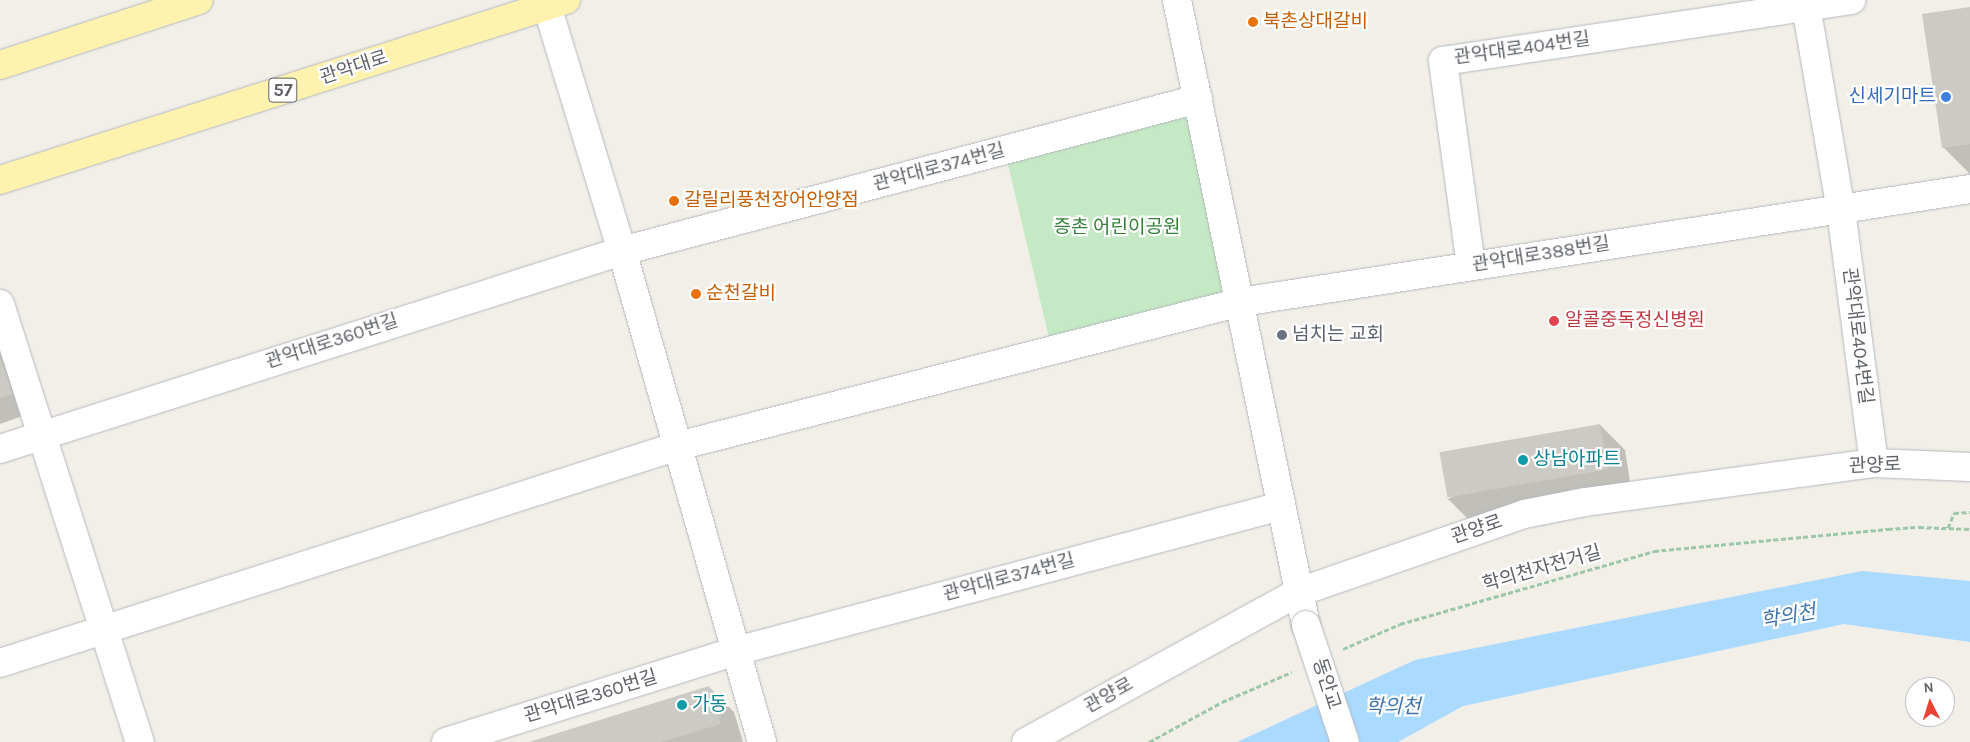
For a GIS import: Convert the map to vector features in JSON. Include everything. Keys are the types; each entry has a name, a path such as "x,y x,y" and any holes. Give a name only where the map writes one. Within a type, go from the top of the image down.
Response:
{"main road":[{"path":"0,65 199,0"},
{"name":"관악대로","path":"0,180 557,3"}],"street":[{"path":"1177,0 1241,302 1299,592"},
{"name":"관악대로404번길","path":"1471,266 1443,61 1806,4 1852,0"},
{"path":"557,3 622,251 762,742"},
{"name":"관악대로404번길","path":"1806,4 1841,210 1874,463"},
{"name":"관악대로374번길","path":"622,251 1198,100"},
{"path":"1841,210 1970,190"},
{"name":"관악대로388번길","path":"1241,302 1841,210"},
{"name":"관악대로360번길","path":"0,449 622,251"},
{"path":"0,663 678,446 1241,302"},
{"path":"0,304 140,742"},
{"name":"관양로","path":"1026,742 1299,592 1524,514 1585,502 1874,463 1970,467"},
{"name":"관악대로374번길","path":"736,651 1282,506"},
{"name":"동안교","path":"1299,592 1306,625 1345,742"},
{"name":"관악대로360번길","path":"446,742 736,651"}],"path":[{"path":"1948,528 1954,513 1970,512"},
{"name":"학의천자전거길","path":"1338,651 1400,624 1654,551 1888,529 1970,529"},
{"path":"1149,742 1222,702 1294,671"}],"green space":[{"name":"증촌 어린이공원","path":"1181,116 1188,119 1222,288 1219,297 1050,342 1007,160"}],"water":[{"name":"학의천","path":"1862,571 1970,581 1970,642 1844,624 1463,706 1398,742 1237,742 1415,660"}],"building":[{"path":"1970,7 1970,144 1942,148 1922,14"},
{"path":"0,357 13,394 0,398"},
{"name":"상남아파트","path":"1600,424 1608,469 1447,498 1439,452"},
{"name":"가동","path":"709,686 721,724 661,742 529,742"}],"place":[{"name":"북촌상대갈비","path":"1253,22"},
{"name":"신세기마트","path":"1946,97"},
{"name":"갈릴리풍천장어안양점","path":"674,201"},
{"name":"순천갈비","path":"696,294"},
{"name":"알콜중독정신병원","path":"1554,321"},
{"name":"넘치는 교회","path":"1282,335"},
{"name":"상남아파트","path":"1523,460"},
{"name":"가동","path":"682,705"}]}
